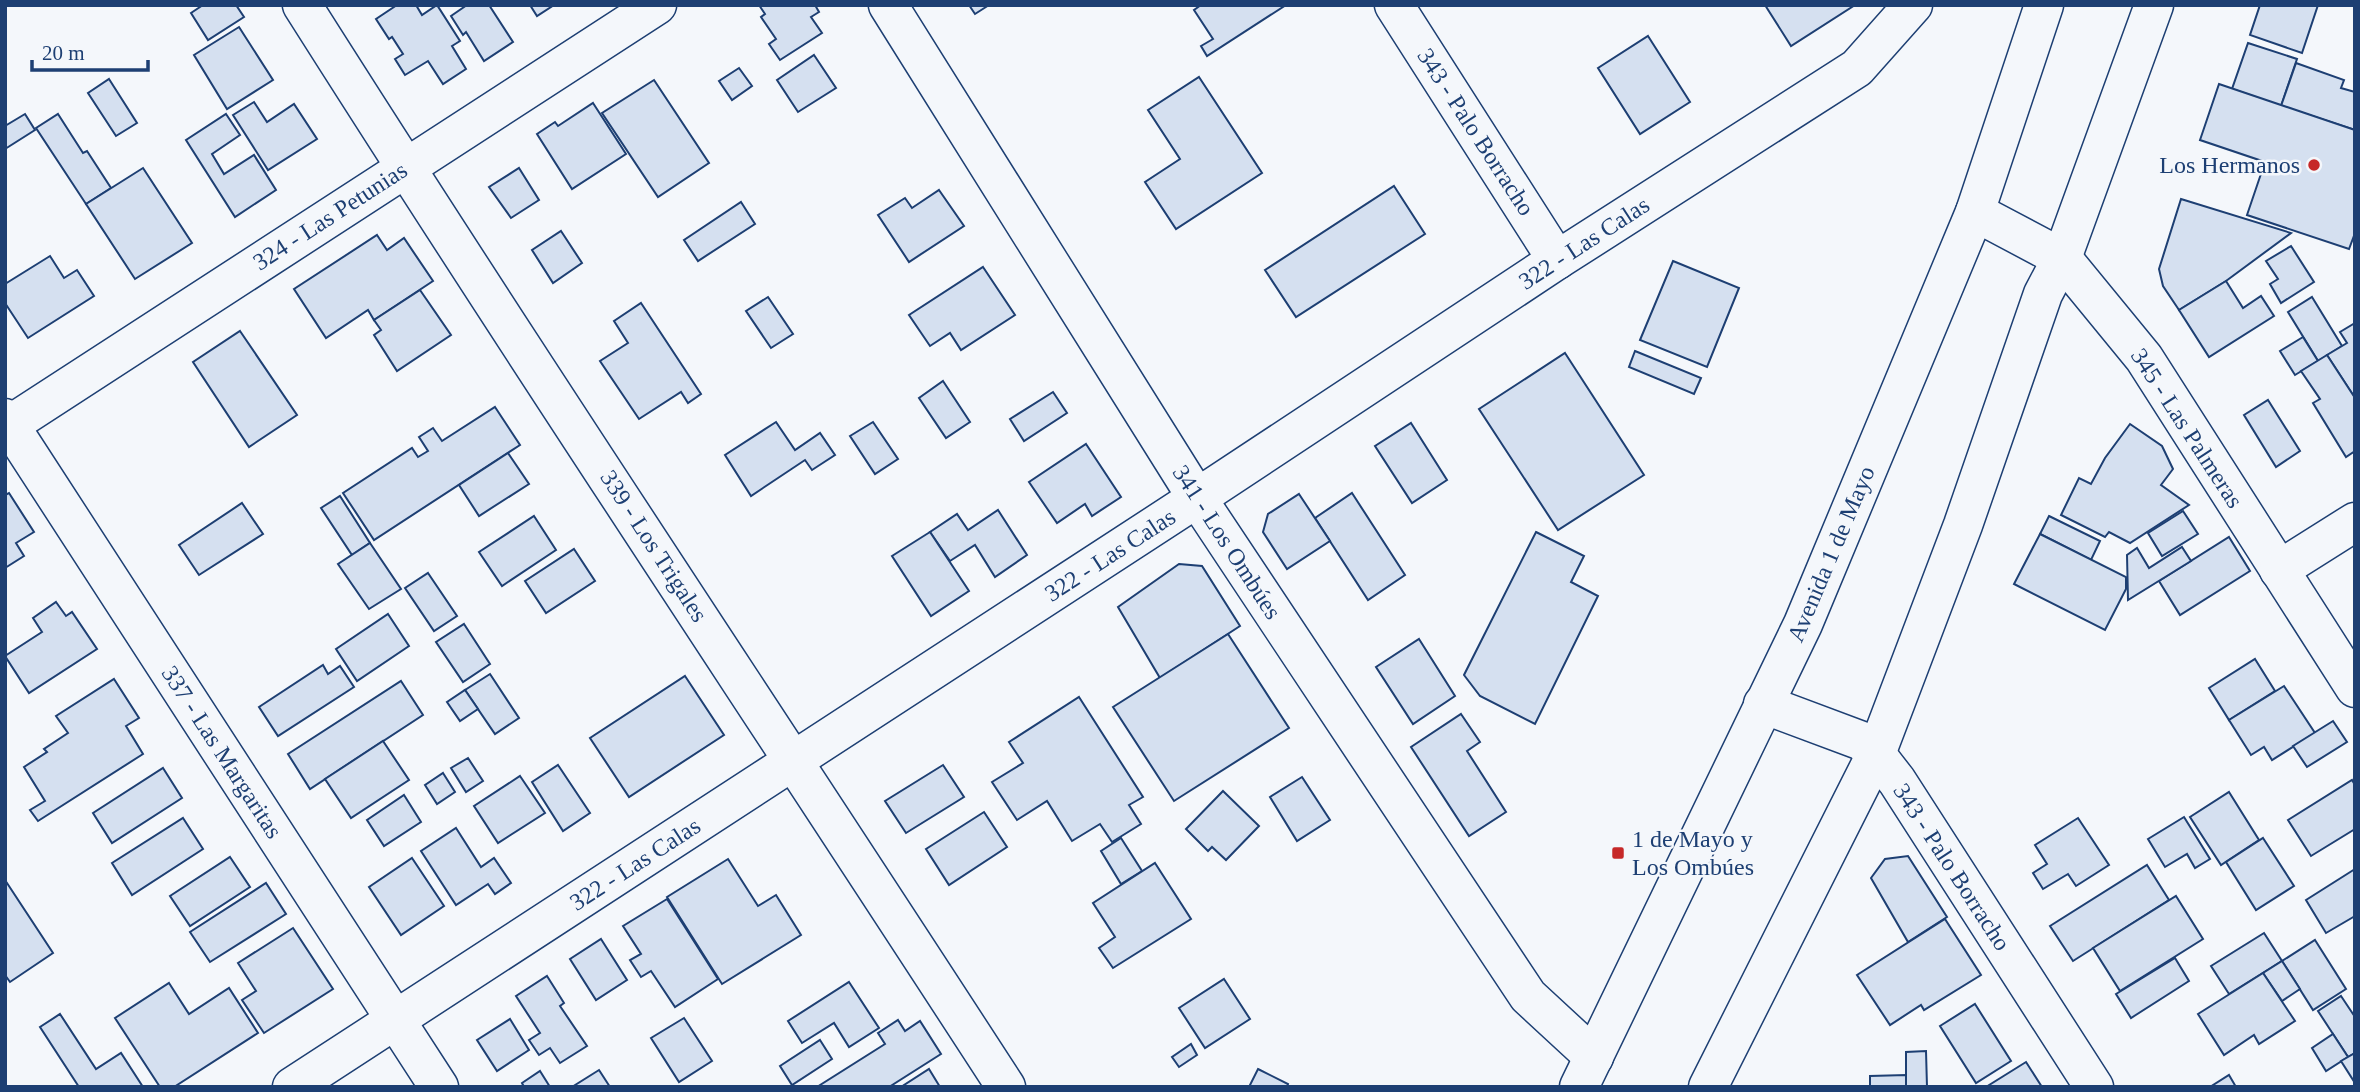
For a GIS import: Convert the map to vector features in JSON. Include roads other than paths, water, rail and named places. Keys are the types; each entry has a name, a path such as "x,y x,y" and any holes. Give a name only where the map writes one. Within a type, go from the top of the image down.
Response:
{"street":[{"name":"339 - Los Trigales","path":"302,5 404,167 1006,1087"},
{"name":"324 - Las Petunias","path":"7,424 657,5"},
{"name":"341 - Los Ombúes","path":"888,5 1197,498 1528,996 1587,1072"},
{"name":"343 - Palo Borracho","path":"1394,5 1557,260"},
{"name":"322 - Las Calas","path":"292,1087 795,761 1557,260 1857,68 1913,5"},
{"name":"Avenida 1 de Mayo","path":"1587,1072 1803,624 1975,212 2044,5"},
{"path":"1708,1087 1876,754 1963,525 2043,294 2062,258 2154,5"},
{"name":"345 - Las Palmeras","path":"1975,212 2062,258 2144,358 2355,688"},
{"name":"337 - Las Margaritas","path":"7,424 439,1087"},
{"path":"2279,570 2355,522"},
{"name":"343 - Palo Borracho","path":"1763,704 1862,741 1876,754 1897,781 2094,1087"}],"place":[{"name":"Los Hermanos","path":"2314,165"},
{"name":"1 de Mayo y Los Ombúes","path":"1618,853"}]}
